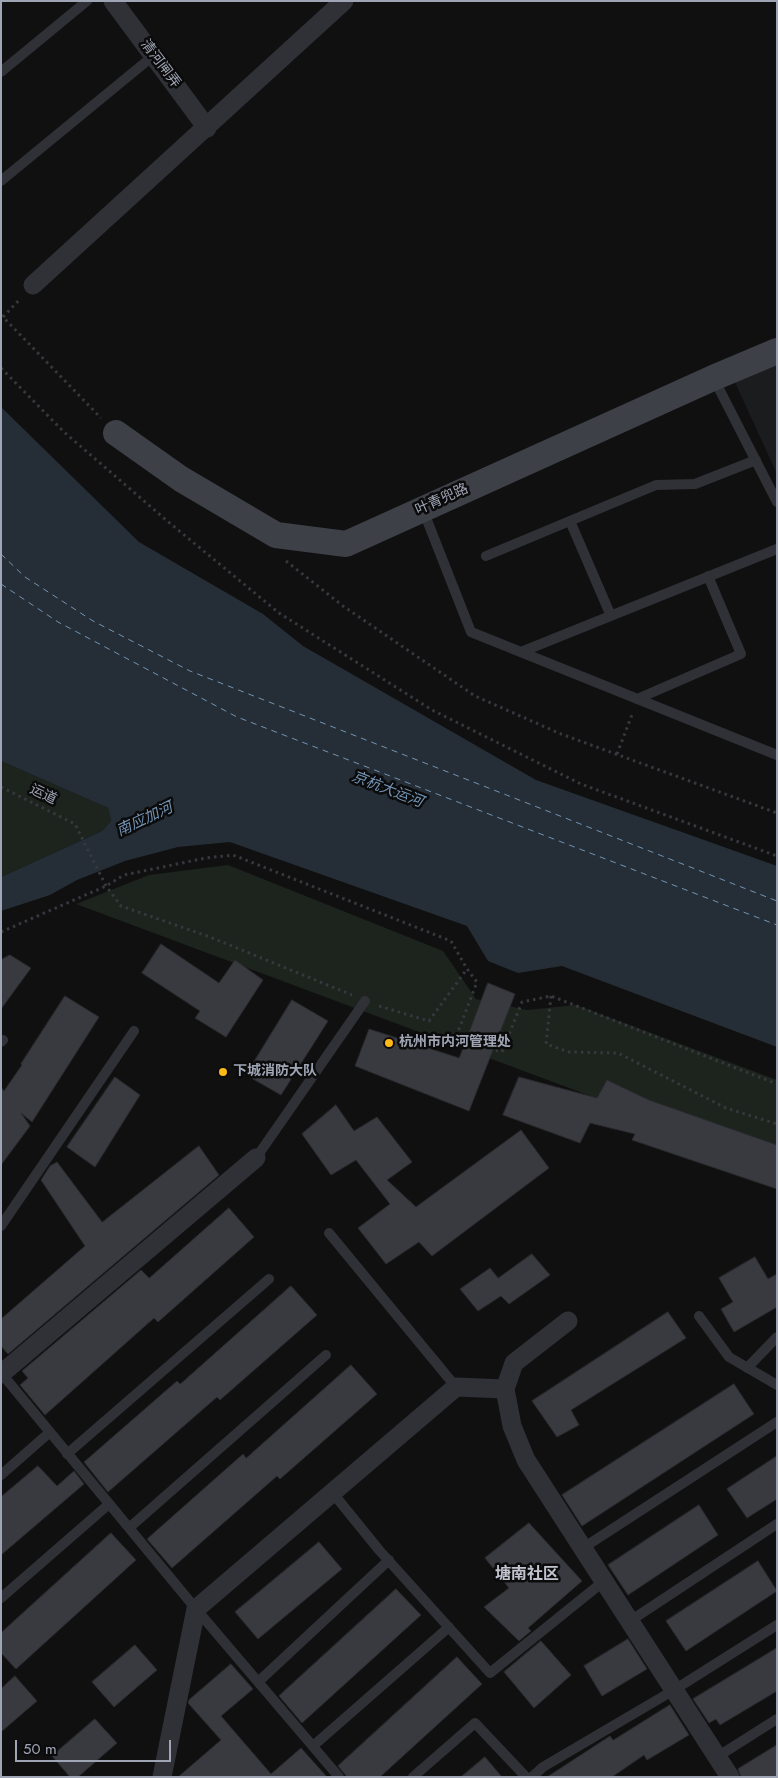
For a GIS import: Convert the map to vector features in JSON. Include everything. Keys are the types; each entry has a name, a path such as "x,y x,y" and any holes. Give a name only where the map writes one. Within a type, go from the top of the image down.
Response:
{"street":[{"name":"清河闸弄","path":"113,1 207,128"},
{"path":"33,285 344,1"},
{"name":"叶青兜路","path":"116,433 181,478 276,535 346,544 713,378 777,351"},
{"path":"2,1374 256,1158"},
{"path":"568,1321 514,1364 505,1389 512,1426 526,1460 730,1777"},
{"path":"162,1777 196,1609 456,1387 505,1389"}],"lane":[{"path":"1,72 87,1"},
{"path":"1,181 153,56"},
{"path":"713,378 777,502"},
{"path":"486,556 656,485 694,484 756,460"},
{"path":"422,509 471,632 777,755"},
{"path":"570,521 611,616"},
{"path":"521,652 777,549"},
{"path":"637,699 742,654 708,576"},
{"path":"256,1158 365,1001"},
{"path":"1,1226 134,1031"},
{"path":"329,1233 456,1387"},
{"path":"68,1454 269,1279"},
{"path":"699,1316 729,1357 777,1385"},
{"path":"747,1368 777,1337"},
{"path":"129,1528 326,1356"},
{"path":"2,1374 196,1609 339,1777"},
{"path":"583,1548 777,1422"},
{"path":"1,1475 50,1432"},
{"path":"332,1492 389,1560 490,1673 604,1581"},
{"path":"1,1598 109,1504"},
{"path":"630,1621 777,1524"},
{"path":"258,1682 389,1560"},
{"path":"532,1777 543,1767 674,1690 777,1625"},
{"path":"313,1746 448,1627"},
{"path":"717,1757 777,1719"},
{"path":"413,1777 476,1723 526,1777"}],"path":[{"path":"33,285 2,316 116,433"},
{"path":"1,368 64,432 166,520 279,613 432,710 581,784 777,856"},
{"path":"281,557 343,606 475,696 561,734 777,812"},
{"path":"616,754 637,699"},
{"name":"运道","path":"1,787 75,824 106,886"},
{"path":"1,932 106,886 124,875 206,858 233,855 451,941 477,982 456,1037 502,1052 522,1002 551,996 777,1084"},
{"path":"106,886 121,906 210,937 386,1009 429,1021 467,969"},
{"path":"551,996 546,1044 569,1052 618,1053 726,1108 777,1124"}],"shaded area":[{"path":"777,359 777,474 733,378"},
{"path":"1,761 108,808 111,821 102,831 1,877"},
{"path":"228,865 443,951 476,999 527,1010 576,1005 777,1080 777,1168 604,1101 76,904 149,875"}],"water":[{"path":"1,407 139,542 263,614 303,646 536,780 777,866 777,1047 562,966 518,973 488,961 467,926 230,842 178,847 125,861 77,880 50,895 1,911 1,877 102,831 111,821 108,808 1,761"}],"building":[{"path":"161,944 219,983 235,960 263,980 226,1037 195,1018 200,1011 142,973"},
{"path":"10,955 31,968 1,1009 1,960"},
{"name":"杭州市内河管理处","path":"488,983 515,994 469,1111 355,1066 369,1029 459,1058"},
{"path":"65,996 99,1017 32,1122 21,1113 30,1126 1,1165 1,1087 4,1091"},
{"path":"292,1000 328,1021 281,1095 246,1075"},
{"path":"115,1077 140,1095 95,1167 67,1147"},
{"path":"519,1077 597,1098 607,1080 649,1100 777,1145 777,1189 632,1140 635,1134 590,1123 580,1143 503,1115"},
{"path":"336,1105 354,1131 377,1117 412,1162 387,1180 416,1207 521,1130 549,1168 432,1256 419,1242 386,1264 358,1228 390,1204 356,1160 331,1175 302,1134"},
{"path":"199,1146 219,1175 8,1354 1,1346 1,1319 85,1246 41,1180 50,1166 57,1162 102,1222"},
{"path":"229,1208 254,1237 158,1322 154,1318 45,1415 20,1385 28,1378 22,1371 141,1270 149,1278"},
{"path":"532,1254 550,1275 509,1304 501,1296 478,1311 460,1289 490,1268 498,1278"},
{"path":"755,1257 768,1279 777,1274 777,1307 734,1332 721,1309 733,1302 719,1278"},
{"path":"291,1286 317,1315 220,1400 217,1397 108,1492 84,1462 177,1381 180,1384"},
{"path":"668,1312 686,1338 571,1410 579,1425 557,1437 532,1401"},
{"path":"351,1365 377,1394 280,1479 277,1476 172,1568 147,1539 243,1454 246,1458"},
{"path":"734,1384 754,1414 582,1526 562,1495"},
{"path":"777,1456 777,1499 747,1518 727,1489"},
{"path":"38,1466 57,1486 74,1471 84,1484 1,1555 1,1497"},
{"path":"699,1505 718,1535 628,1595 608,1565"},
{"path":"529,1523 582,1581 528,1628 531,1631 519,1641 484,1607 509,1588 485,1558"},
{"path":"111,1533 136,1560 16,1669 1,1653 1,1633"},
{"path":"319,1542 342,1569 258,1639 235,1612"},
{"path":"758,1561 777,1591 686,1651 666,1621"},
{"path":"396,1589 421,1615 302,1723 279,1696"},
{"path":"628,1639 647,1669 602,1696 584,1666"},
{"path":"541,1641 571,1675 534,1708 504,1672"},
{"path":"135,1645 157,1670 114,1707 92,1682"},
{"path":"777,1648 777,1691 720,1725 716,1719 709,1723 693,1699"},
{"path":"457,1657 482,1684 380,1777 347,1777 338,1766"},
{"path":"231,1664 253,1689 221,1716 271,1774 301,1748 327,1777 178,1777 221,1740 188,1703 189,1700"},
{"path":"15,1676 37,1701 1,1732 1,1689"},
{"path":"670,1705 689,1735 647,1760 644,1755 612,1777 547,1777 610,1736 613,1740"},
{"path":"95,1719 117,1743 78,1777 70,1777 52,1756"},
{"path":"777,1745 777,1777 741,1777 738,1769"},
{"path":"485,1757 502,1777 461,1777"}],"ferry route":[{"path":"1,554 25,577 93,621 190,671 777,901"},
{"path":"1,584 58,622 237,717 777,925"}],"place":[{"name":"杭州市内河管理处","path":"389,1043"},
{"name":"下城消防大队","path":"223,1072"}],"district":[{"name":"塘南社区","path":"527,1575"}],"water label":[{"name":"京杭大运河","path":"387,790"},
{"name":"南应加河","path":"145,820"}]}
